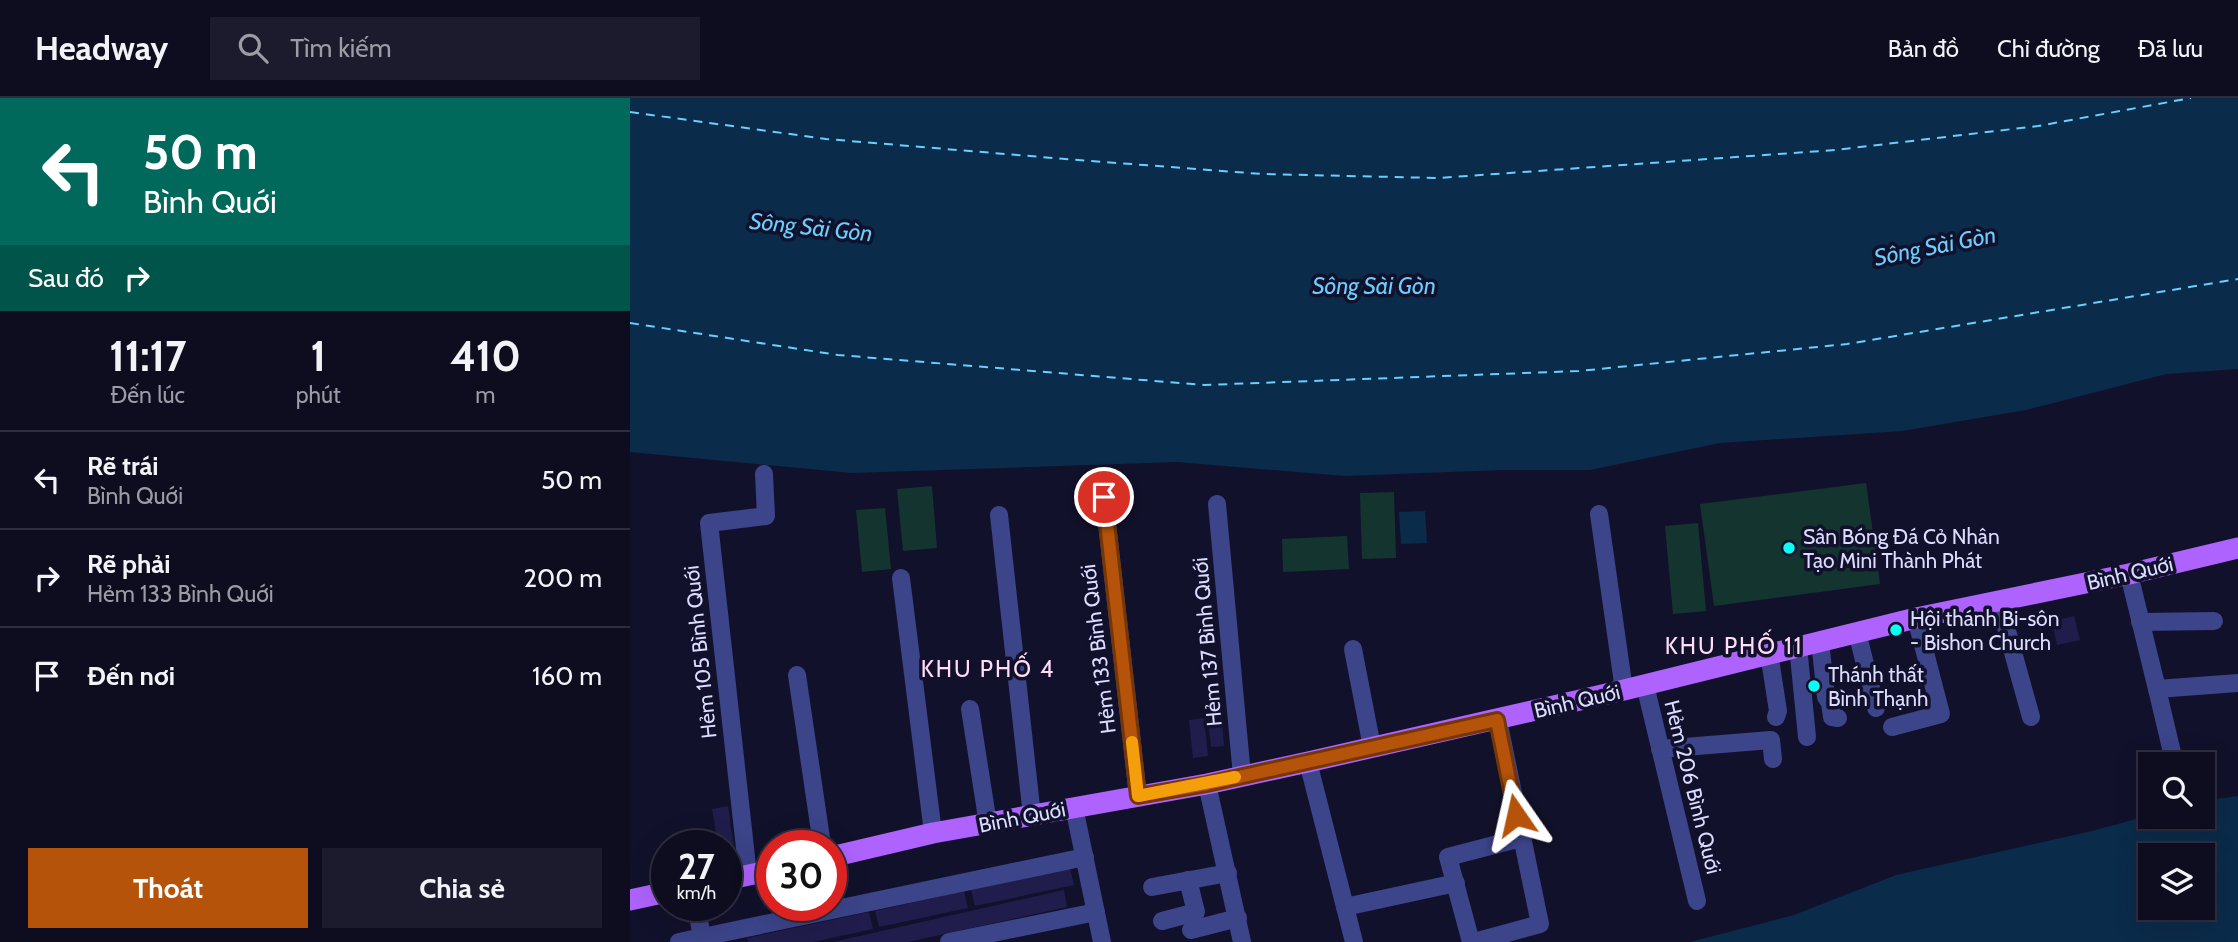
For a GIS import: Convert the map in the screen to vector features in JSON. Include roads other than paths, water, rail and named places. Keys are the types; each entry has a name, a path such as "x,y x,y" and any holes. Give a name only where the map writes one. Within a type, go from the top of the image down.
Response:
{"main road":[{"name":"Bình Quới","path":"847,853 933,833 1207,784 1308,762 1624,690 1916,618 2129,574 2238,548"},
{"path":"742,876 756,873"},
{"path":"630,900 651,895"}],"street":[{"name":"Hẻm 105 Bình Quới","path":"748,875 709,523 766,516 764,474"},
{"name":"Hẻm 133 Bình Quới","path":"1104,497 1138,796"},
{"name":"Hẻm 137 Bình Quới","path":"1217,504 1242,776"},
{"path":"1599,514 1624,690"},
{"path":"999,515 1032,816"},
{"path":"2129,574 2172,752"},
{"path":"901,578 933,833"},
{"path":"1999,602 2031,717"},
{"path":"1892,727 1941,714 1916,618"},
{"path":"2140,622 2214,621"},
{"path":"1857,632 1876,708"},
{"path":"1819,641 1826,697 1830,703 1832,717 1838,718"},
{"path":"1798,646 1807,737"},
{"path":"1353,649 1372,747"},
{"path":"1769,653 1778,711 1776,717"},
{"path":"797,675 820,830"},
{"path":"2157,689 2238,683"},
{"name":"Hẻm 206 Bình Quới","path":"1645,685 1697,901"},
{"path":"970,709 988,824"},
{"path":"1497,720 1540,924 1472,942 1448,857 1521,838"},
{"path":"1660,749 1771,740 1773,759"},
{"path":"1308,762 1354,942"},
{"path":"1207,784 1242,942"},
{"path":"1074,807 1102,942"},
{"path":"678,942 703,940 1085,857"},
{"path":"1153,887 1228,873"},
{"path":"1162,921 1196,912 1188,880"},
{"path":"1345,907 1456,883"},
{"path":"949,942 1096,912"},
{"path":"1191,930 1238,918"},
{"path":"699,921 703,940"}],"water":[{"name":"Sông Sài Gòn","path":"630,98 2238,98 2238,369 2166,374 2026,410 1902,431 1720,443 1590,470 1502,470 1345,476 1177,462 852,473 630,452"},
{"path":"1425,511 1427,543 1401,544 1399,512"},
{"path":"2238,796 2238,942 1690,942 1794,915 1896,875 2138,819 2138,829 2215,829 2215,799"}],"place":[{"name":"Sân Bóng Đá Cỏ Nhân Tạo Mini Thành Phát","path":"1789,548"},
{"name":"Hội thánh Bi-sôn - Bishon Church","path":"1896,630"},
{"name":"Thánh thất Bình Thạnh","path":"1814,686"}],"district":[{"name":"KHU PHỐ 11","path":"1734,646"},
{"name":"KHU PHỐ 4","path":"988,669"}]}
